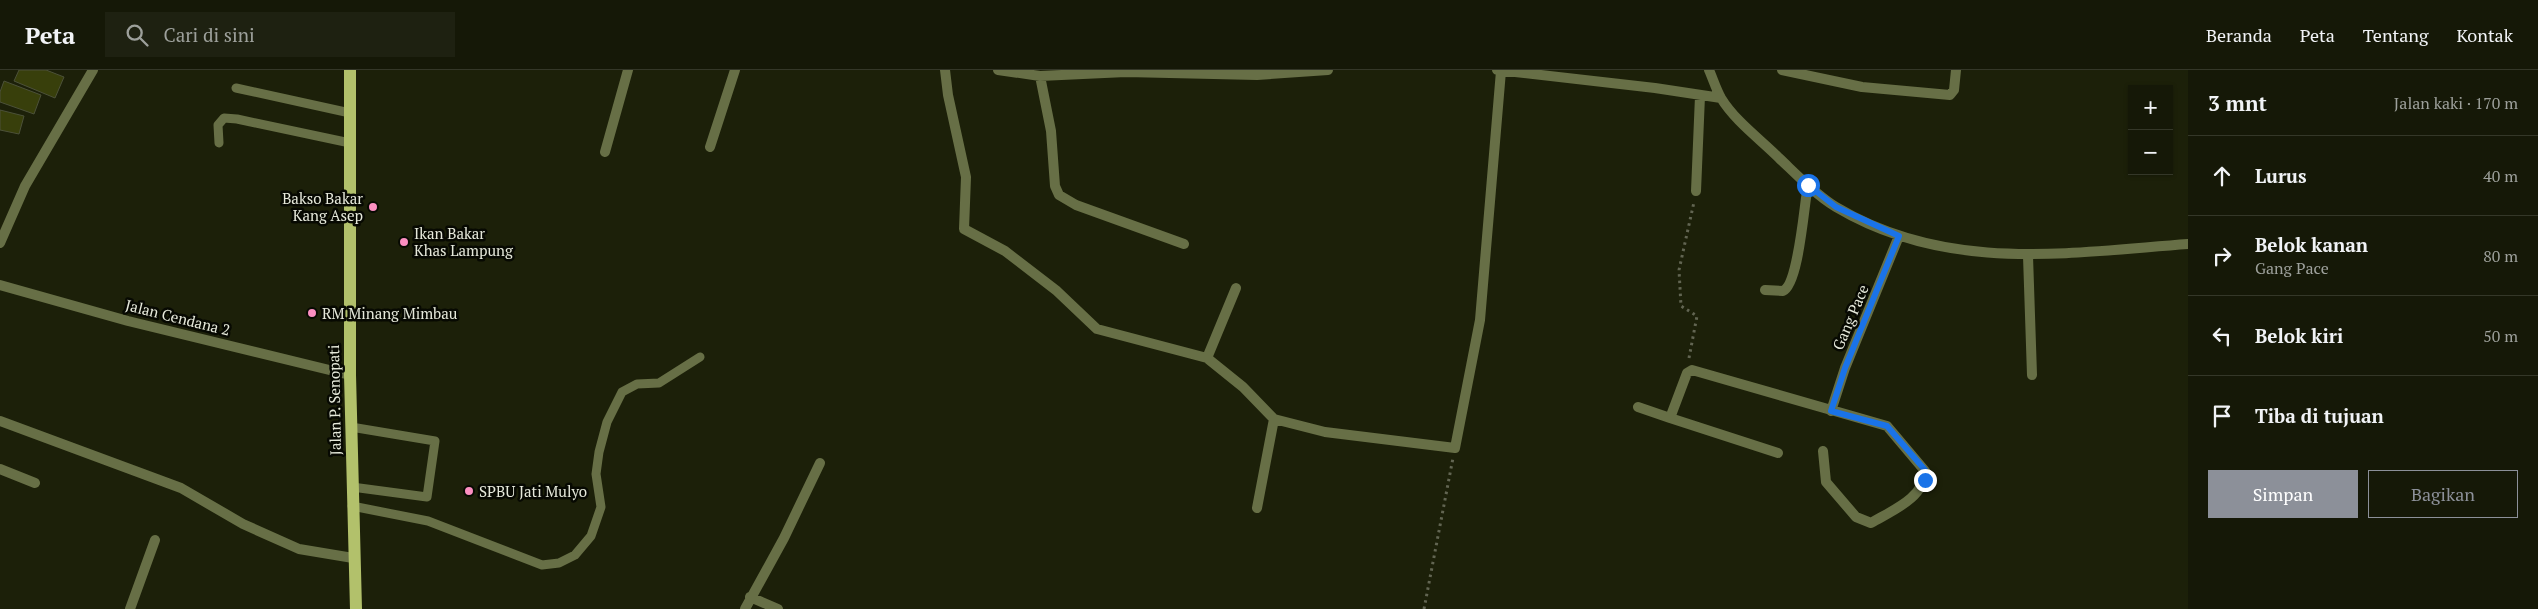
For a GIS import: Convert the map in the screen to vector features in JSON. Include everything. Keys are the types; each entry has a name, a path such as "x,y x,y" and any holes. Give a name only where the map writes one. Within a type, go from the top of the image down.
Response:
{"main road":[{"name":"Jalan P. Senopati","path":"350,70 350,375 353,558 356,609"}],"street":[{"path":"0,243 25,186 93,70"},
{"path":"605,152 628,70"},
{"path":"710,147 735,70"},
{"path":"945,70 948,95 966,177 964,228 1005,251 1057,291 1097,328 1207,358 1243,387 1274,419 1325,432 1455,448 1480,320 1501,71"},
{"path":"998,70 1040,76 1126,72 1257,75 1328,70"},
{"path":"1495,70 1655,88 1721,98"},
{"path":"1709,70 1721,98 1737,117 1808,185 1836,207 1899,236 1946,249 2028,256 2188,244"},
{"path":"1782,70 1862,87 1942,94 1952,93 1956,70"},
{"path":"1040,76 1052,138 1055,186 1059,195 1076,205 1184,244"},
{"path":"1696,191 1700,96"},
{"path":"1765,290 1783,291 1789,287 1799,247 1808,185"},
{"name":"Gang Pace","path":"1831,411 1845,368 1899,236"},
{"path":"2028,256 2032,375"},
{"name":"Jalan Cendana 2","path":"0,285 128,321 350,375"},
{"path":"1207,358 1236,288"},
{"path":"1670,418 1687,373 1692,370 1887,426 1925,470 1925,480 1914,495 1871,523 1856,517 1826,482 1823,452"},
{"path":"1638,407 1778,453"},
{"path":"1257,508 1274,419"},
{"path":"0,421 181,488 243,524 298,549 353,558"},
{"path":"745,609 784,538 820,463"},
{"path":"0,469 36,484"},
{"path":"130,609 155,540"},
{"path":"750,597 778,609"}],"lane":[{"path":"236,88 350,113"},
{"path":"219,143 218,125 224,118 237,119 350,143"},
{"path":"352,506 428,521 542,565 559,563 575,555 591,536 601,506 596,474 599,452 607,422 622,392 637,384 659,383 676,374 700,357"},
{"path":"351,427 435,441 427,497 352,488"}],"path":[{"path":"1687,373 1697,316 1681,306 1679,270 1696,191"},
{"path":"1424,609 1455,448"}],"building":[{"path":"19,70 46,70 64,77 55,98 14,81"},
{"path":"4,81 41,95 34,114 0,102 0,92"},
{"path":"0,110 24,116 19,134 0,130"}],"place":[{"name":"Bakso Bakar Kang Asep","path":"373,207"},
{"name":"Ikan Bakar Khas Lampung","path":"404,242"},
{"name":"RM Minang Mimbau","path":"312,313"},
{"name":"SPBU Jati Mulyo","path":"469,491"}],"route":[{"path":"1808,185 1836,207 1899,236 1845,368 1831,411 1887,426 1925,470 1925,480"}]}
